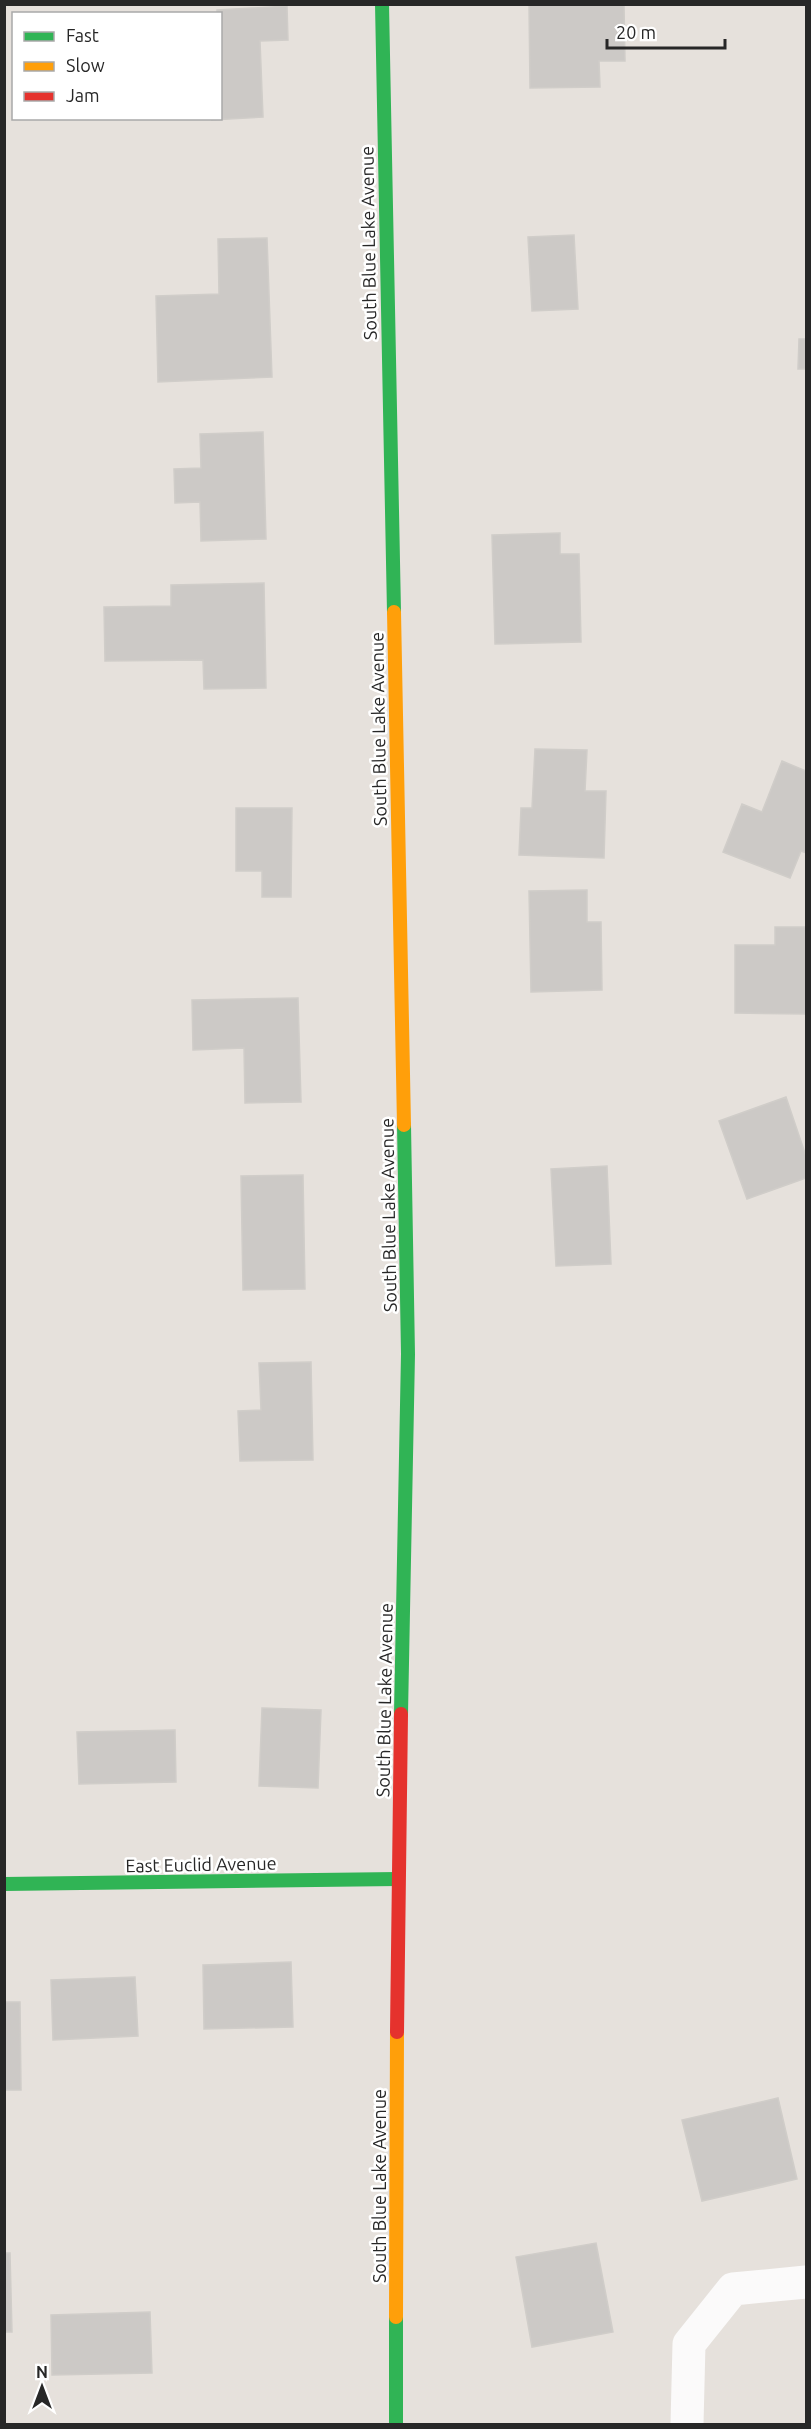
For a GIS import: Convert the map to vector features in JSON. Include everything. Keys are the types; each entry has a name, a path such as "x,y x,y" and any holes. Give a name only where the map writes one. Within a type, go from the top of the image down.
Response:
{"main road":[{"name":"South Blue Lake Avenue","path":"382,4 408,1354 398,1879 396,2424"},
{"name":"East Euclid Avenue","path":"4,1884 398,1879"}],"street":[{"path":"687,2424 689,2344 733,2289 807,2282"}],"building":[{"path":"529,4 624,4 625,61 599,61 600,87 530,88"},
{"path":"287,6 288,40 260,41 263,117 222,119 222,12 217,12 217,10"},
{"path":"574,235 578,309 532,311 528,237"},
{"path":"267,238 272,377 158,382 156,296 219,294 218,239"},
{"path":"799,339 806,339 806,369 798,369"},
{"path":"263,432 266,539 201,541 200,502 175,503 174,469 201,468 200,434"},
{"path":"560,533 560,554 579,554 581,642 495,644 492,535"},
{"path":"264,583 266,688 204,689 203,660 105,661 104,607 171,606 171,585"},
{"path":"535,749 587,750 585,791 606,791 604,858 519,855 521,808 532,808"},
{"path":"782,761 806,771 806,853 801,851 790,878 723,852 742,804 762,812"},
{"path":"236,808 292,808 291,897 262,897 262,871 236,871"},
{"path":"587,890 587,922 601,922 602,990 531,992 529,891"},
{"path":"775,927 806,927 806,1014 735,1013 735,945 775,945"},
{"path":"298,998 301,1102 245,1103 244,1048 193,1050 192,1000"},
{"path":"786,1097 806,1156 806,1178 747,1199 719,1121"},
{"path":"607,1166 611,1264 556,1266 551,1169"},
{"path":"303,1175 305,1289 243,1290 241,1176"},
{"path":"311,1362 313,1460 240,1461 238,1411 261,1410 259,1363"},
{"path":"262,1708 321,1710 318,1788 259,1786"},
{"path":"175,1730 176,1782 79,1784 77,1732"},
{"path":"291,1962 293,2027 204,2029 203,1965"},
{"path":"135,1977 138,2036 53,2040 51,1980"},
{"path":"4,2002 20,2002 21,2090 4,2090"},
{"path":"778,2098 797,2179 702,2201 682,2120"},
{"path":"596,2243 613,2332 532,2347 516,2257"},
{"path":"4,2253 10,2253 12,2332 4,2332"},
{"path":"150,2312 152,2373 52,2375 51,2315"}],"traffic: fast":[{"path":"382,4 394,612"},
{"path":"401,1714 408,1354 404,1125"},
{"path":"4,1884 398,1879"},
{"path":"396,2317 396,2424"}],"traffic: slow":[{"path":"394,612 404,1125"},
{"path":"396,2317 397,2032"}],"traffic: jam":[{"path":"397,2032 401,1714"}]}
